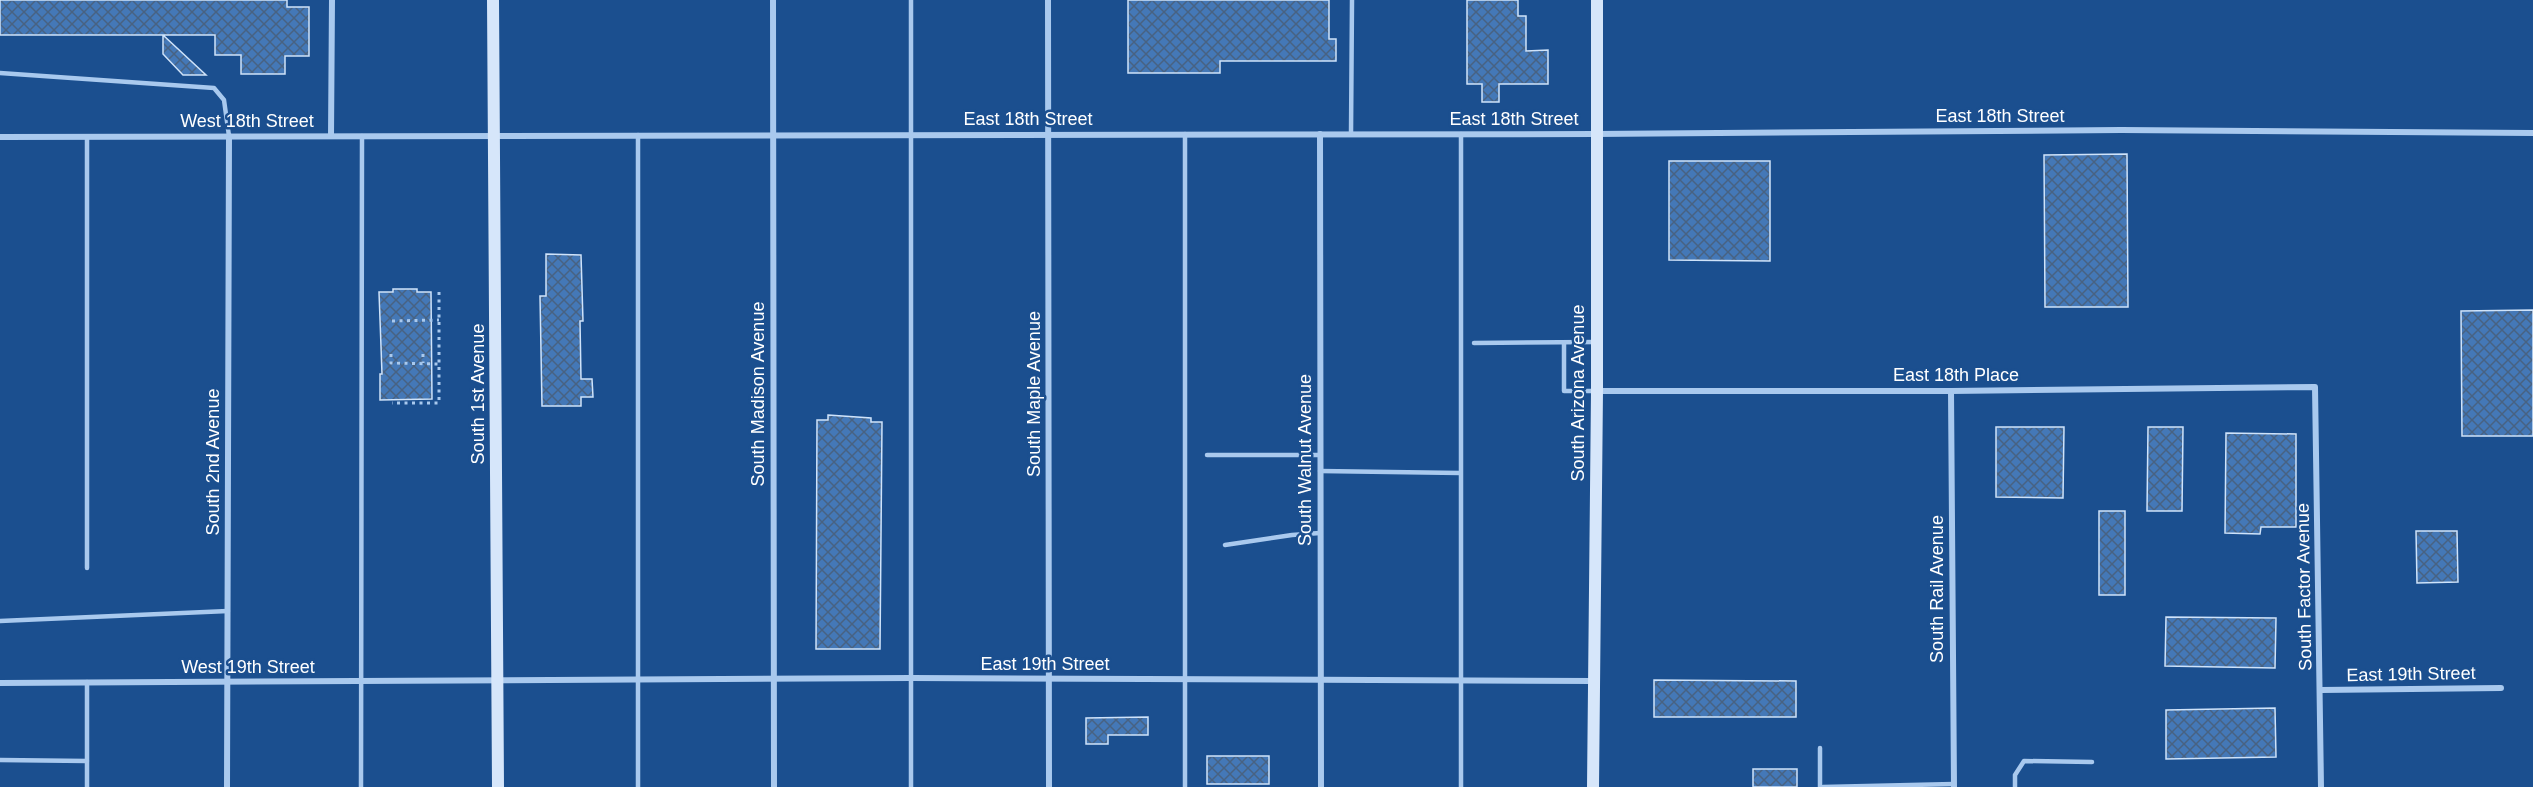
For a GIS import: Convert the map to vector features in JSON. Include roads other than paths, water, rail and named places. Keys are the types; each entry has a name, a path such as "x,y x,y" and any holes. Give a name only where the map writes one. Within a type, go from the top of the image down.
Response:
{"street":[{"path":"331,136 332,0"},
{"name":"South 1st Avenue","path":"493,0 498,787"},
{"name":"South Madison Avenue","path":"773,0 774,787"},
{"name":"South Maple Avenue","path":"1048,0 1049,787"},
{"name":"South Arizona Avenue","path":"1593,787 1597,391 1595,134 1597,0"},
{"name":"East 18th Street","path":"495,136 1595,134 2109,130 2533,133"},
{"name":"South Walnut Avenue","path":"1320,134 1321,787"},
{"name":"South 2nd Avenue","path":"227,787 229,136"},
{"name":"West 18th Street","path":"0,137 495,136"},
{"name":"East 18th Place","path":"1597,391 1951,391 2315,387"},
{"name":"South Factor Avenue","path":"2315,387 2321,787"},
{"name":"South Rail Avenue","path":"1951,391 1954,786"},
{"name":"East 19th Street","path":"497,681 911,678 1594,681"},
{"name":"West 19th Street","path":"0,682 497,681"},
{"name":"East 19th Street","path":"2321,690 2501,688"}],"lane":[{"path":"911,0 911,787"},
{"path":"1351,134 1352,0"},
{"path":"0,73 214,88 224,100 229,136"},
{"path":"1185,134 1185,787"},
{"path":"1461,134 1461,787"},
{"path":"638,135 638,787"},
{"path":"361,787 362,136"},
{"path":"87,137 87,568"},
{"path":"1474,344 1597,342"},
{"path":"1564,343 1564,392 1597,391"},
{"path":"1207,455 1320,455"},
{"path":"1320,471 1460,473"},
{"path":"1225,545 1320,533"},
{"path":"0,621 228,611"},
{"path":"87,682 87,787"},
{"path":"1820,748 1822,787 1954,786"},
{"path":"0,760 87,761"},
{"path":"2014,787 2015,775 2024,761 2092,762"}]}
